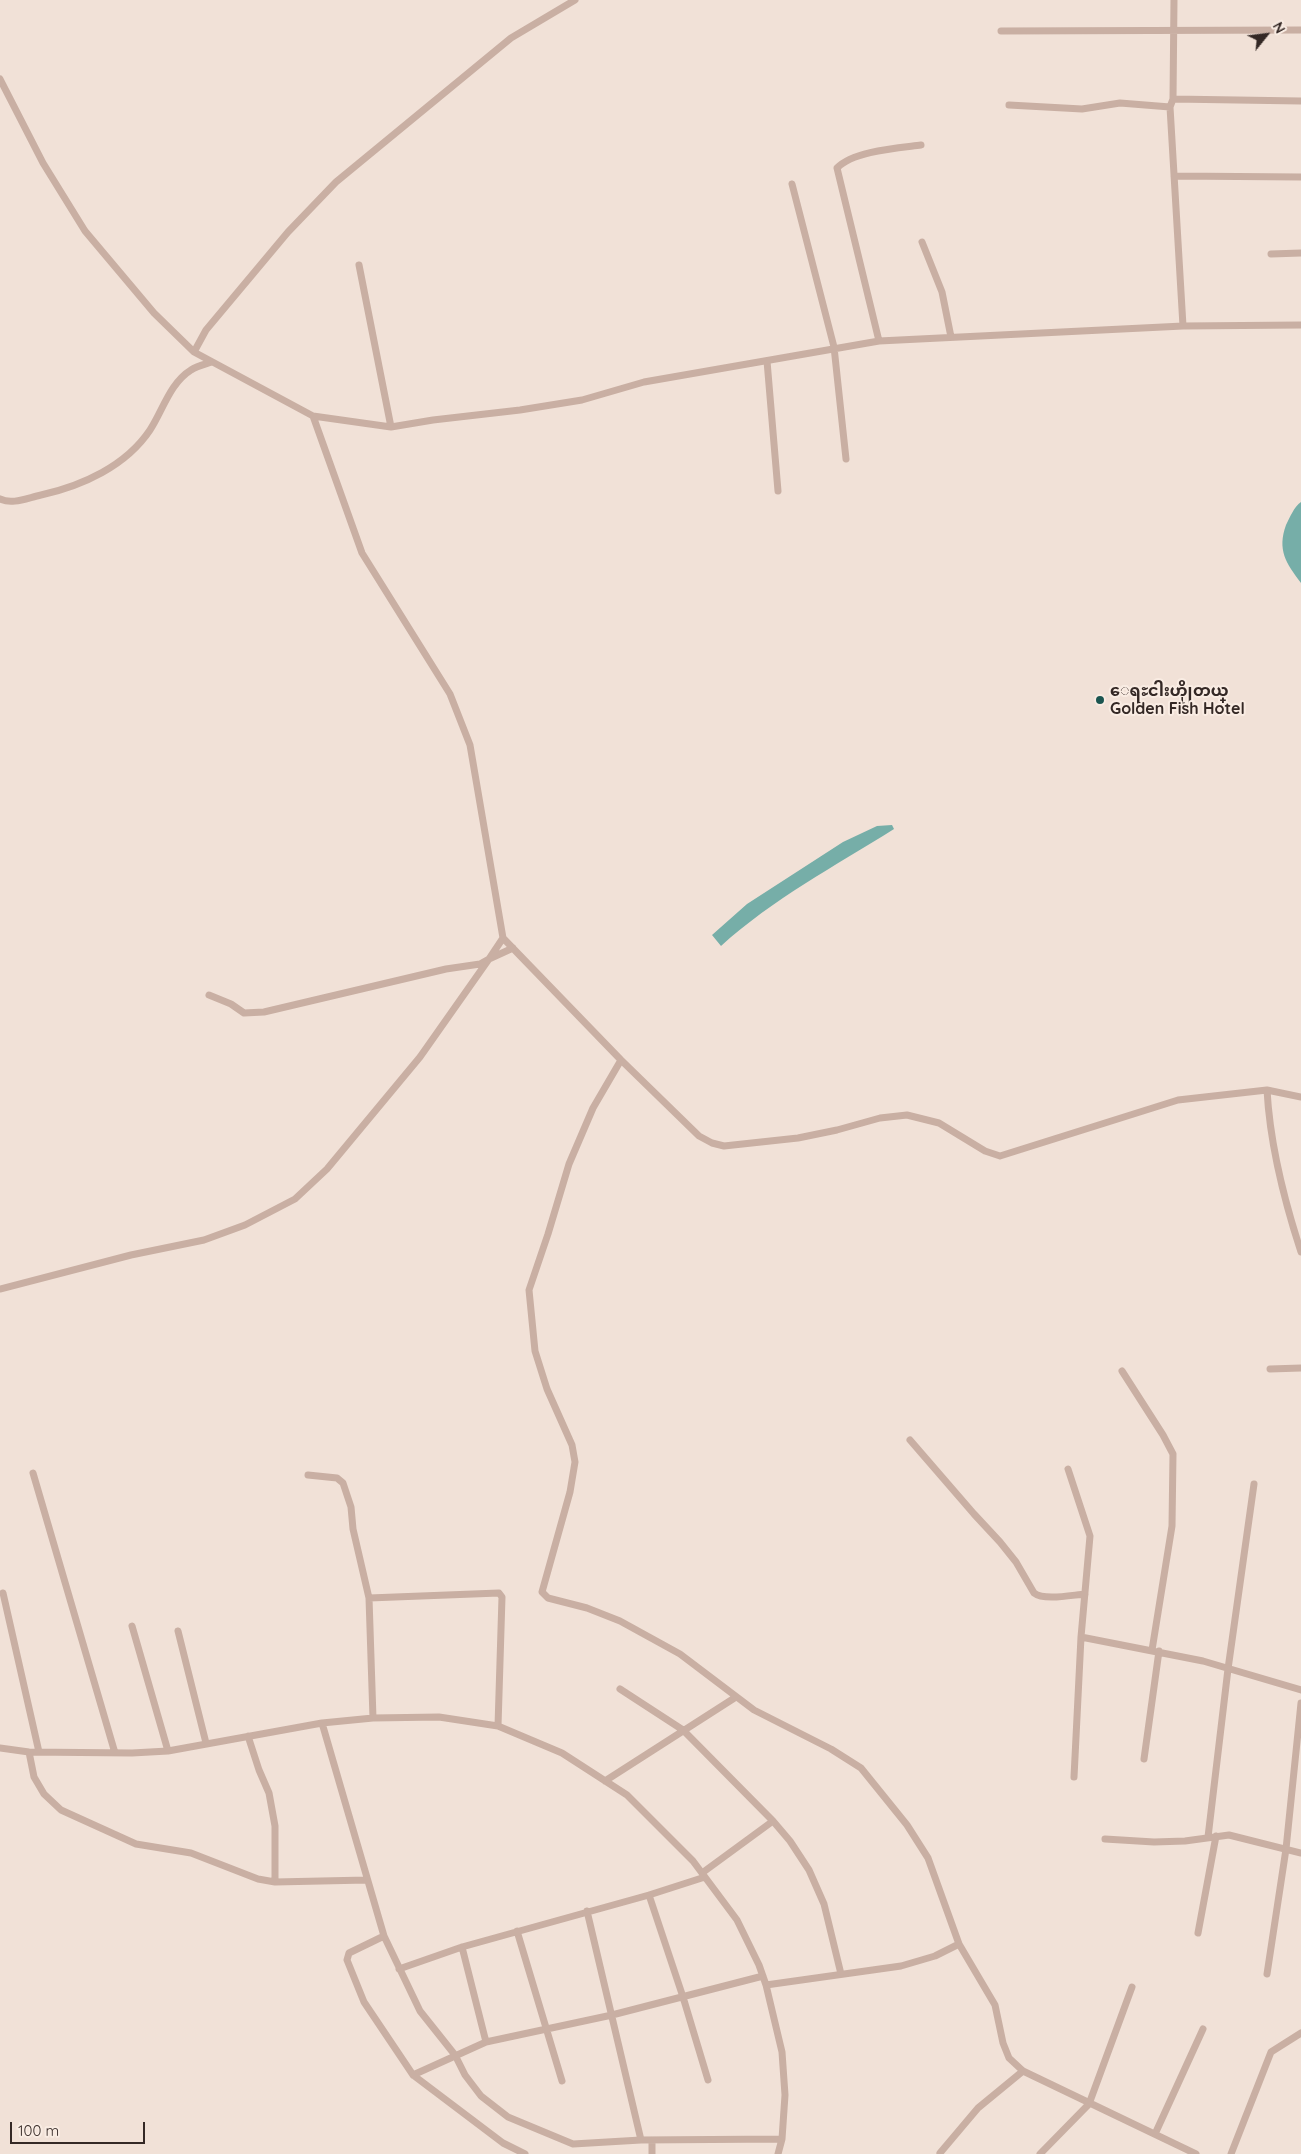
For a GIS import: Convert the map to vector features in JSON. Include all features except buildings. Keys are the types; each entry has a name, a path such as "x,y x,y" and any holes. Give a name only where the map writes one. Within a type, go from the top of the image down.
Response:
{"street":[{"path":"194,352 206,330 288,232 336,182 511,38 575,0"},
{"path":"1174,0 1174,99 1170,107 1183,326"},
{"path":"1001,31 1301,30"},
{"path":"0,79 43,163 85,231 154,313 194,352 312,416 391,427 520,410 582,400 644,382 767,361 834,347 879,341 1183,326 1301,325"},
{"path":"1174,99 1301,101"},
{"path":"1009,105 1082,109 1120,103 1170,107"},
{"path":"879,341 837,168 842,163 879,150 920,145"},
{"path":"1174,176 1301,177"},
{"path":"792,184 834,347 846,459"},
{"path":"922,242 942,292 951,337"},
{"path":"1271,254 1301,253"},
{"path":"358,265 391,427"},
{"path":"767,361 778,491"},
{"path":"0,499 8,503 51,493 99,474 131,453 150,430 164,403 181,378 191,369 212,362"},
{"path":"312,416 362,553 450,694 463,724 470,745 500,930 504,938 621,1060 699,1136 712,1143 724,1146 798,1138 880,1118 907,1115 939,1123 985,1151 1000,1156 1178,1100 1267,1090 1301,1097"},
{"path":"0,1289 131,1255 204,1240 244,1226 296,1198 327,1169 420,1056 504,938"},
{"path":"209,995 231,1004 244,1013 264,1012 437,971 480,964 513,948"},
{"path":"621,1060 593,1108 569,1164 548,1234 528,1290 535,1351 547,1389 572,1445 575,1462 570,1492 542,1592 548,1598 587,1608 620,1621 680,1654 754,1710 831,1749 861,1768 896,1810 928,1858 959,1944 995,2005 1003,2043 1009,2058 1023,2071 1196,2154"},
{"path":"1267,1090 1269,1121 1289,1216 1301,1252"},
{"path":"1270,1369 1301,1368"},
{"path":"1122,1371 1173,1454 1172,1526 1144,1759"},
{"path":"910,1440 1000,1542 1016,1562 1034,1593 1039,1597 1085,1594"},
{"path":"1068,1469 1090,1536 1081,1637 1074,1777"},
{"path":"33,1473 115,1753"},
{"path":"308,1475 337,1478 343,1482 351,1507 353,1529 369,1598 373,1718"},
{"path":"1208,1837 1228,1669 1254,1484"},
{"path":"3,1593 39,1752"},
{"path":"369,1598 499,1593 502,1597 498,1726"},
{"path":"132,1626 168,1751"},
{"path":"178,1631 206,1743"},
{"path":"1081,1637 1156,1651 1301,1690"},
{"path":"620,1688 683,1730 773,1821 809,1870 824,1904 841,1974"},
{"path":"605,1781 736,1697"},
{"path":"1267,1974 1286,1849 1301,1703"},
{"path":"0,1748 29,1752 115,1753 168,1751 322,1722 373,1718 439,1718 498,1726 562,1752 627,1795 693,1861 737,1920 763,1976 782,2052 785,2095 782,2139 778,2154"},
{"path":"322,1722 384,1936 420,2011 455,2055 465,2075 481,2096 508,2117 573,2144 641,2140 782,2139"},
{"path":"248,1736 258,1770 269,1793 275,1826 275,1882"},
{"path":"29,1752 34,1777 44,1794 61,1810 136,1844 192,1852 258,1879 275,1882 367,1880"},
{"path":"399,1969 462,1946 649,1895 703,1875 773,1821"},
{"path":"1105,1839 1154,1842 1185,1841 1229,1835 1301,1853"},
{"path":"1198,1933 1216,1836"},
{"path":"649,1895 708,2080"},
{"path":"587,1911 641,2140"},
{"path":"517,1930 562,2081"},
{"path":"384,1936 349,1953 347,1960 364,2002 413,2075 503,2143 525,2154"},
{"path":"766,1985 901,1966 935,1956 959,1944"},
{"path":"462,1946 486,2042"},
{"path":"413,2075 486,2042 612,2015 763,1976"},
{"path":"1040,2154 1089,2104 1132,1987"},
{"path":"1155,2134 1203,2029"},
{"path":"1231,2154 1271,2052 1301,2033"},
{"path":"940,2153 978,2108 1023,2071"},
{"path":"652,2140 652,2154"}],"water":[{"path":"1301,502 1301,583 1284,556 1282,542 1286,525 1294,509"},
{"path":"892,825 894,829 783,898 721,946 712,935 747,904 843,842 877,826"}],"place":[{"name":"ေရႊငါးဟိုုတယ္ Golden Fish Hotel","path":"1100,700"}]}
